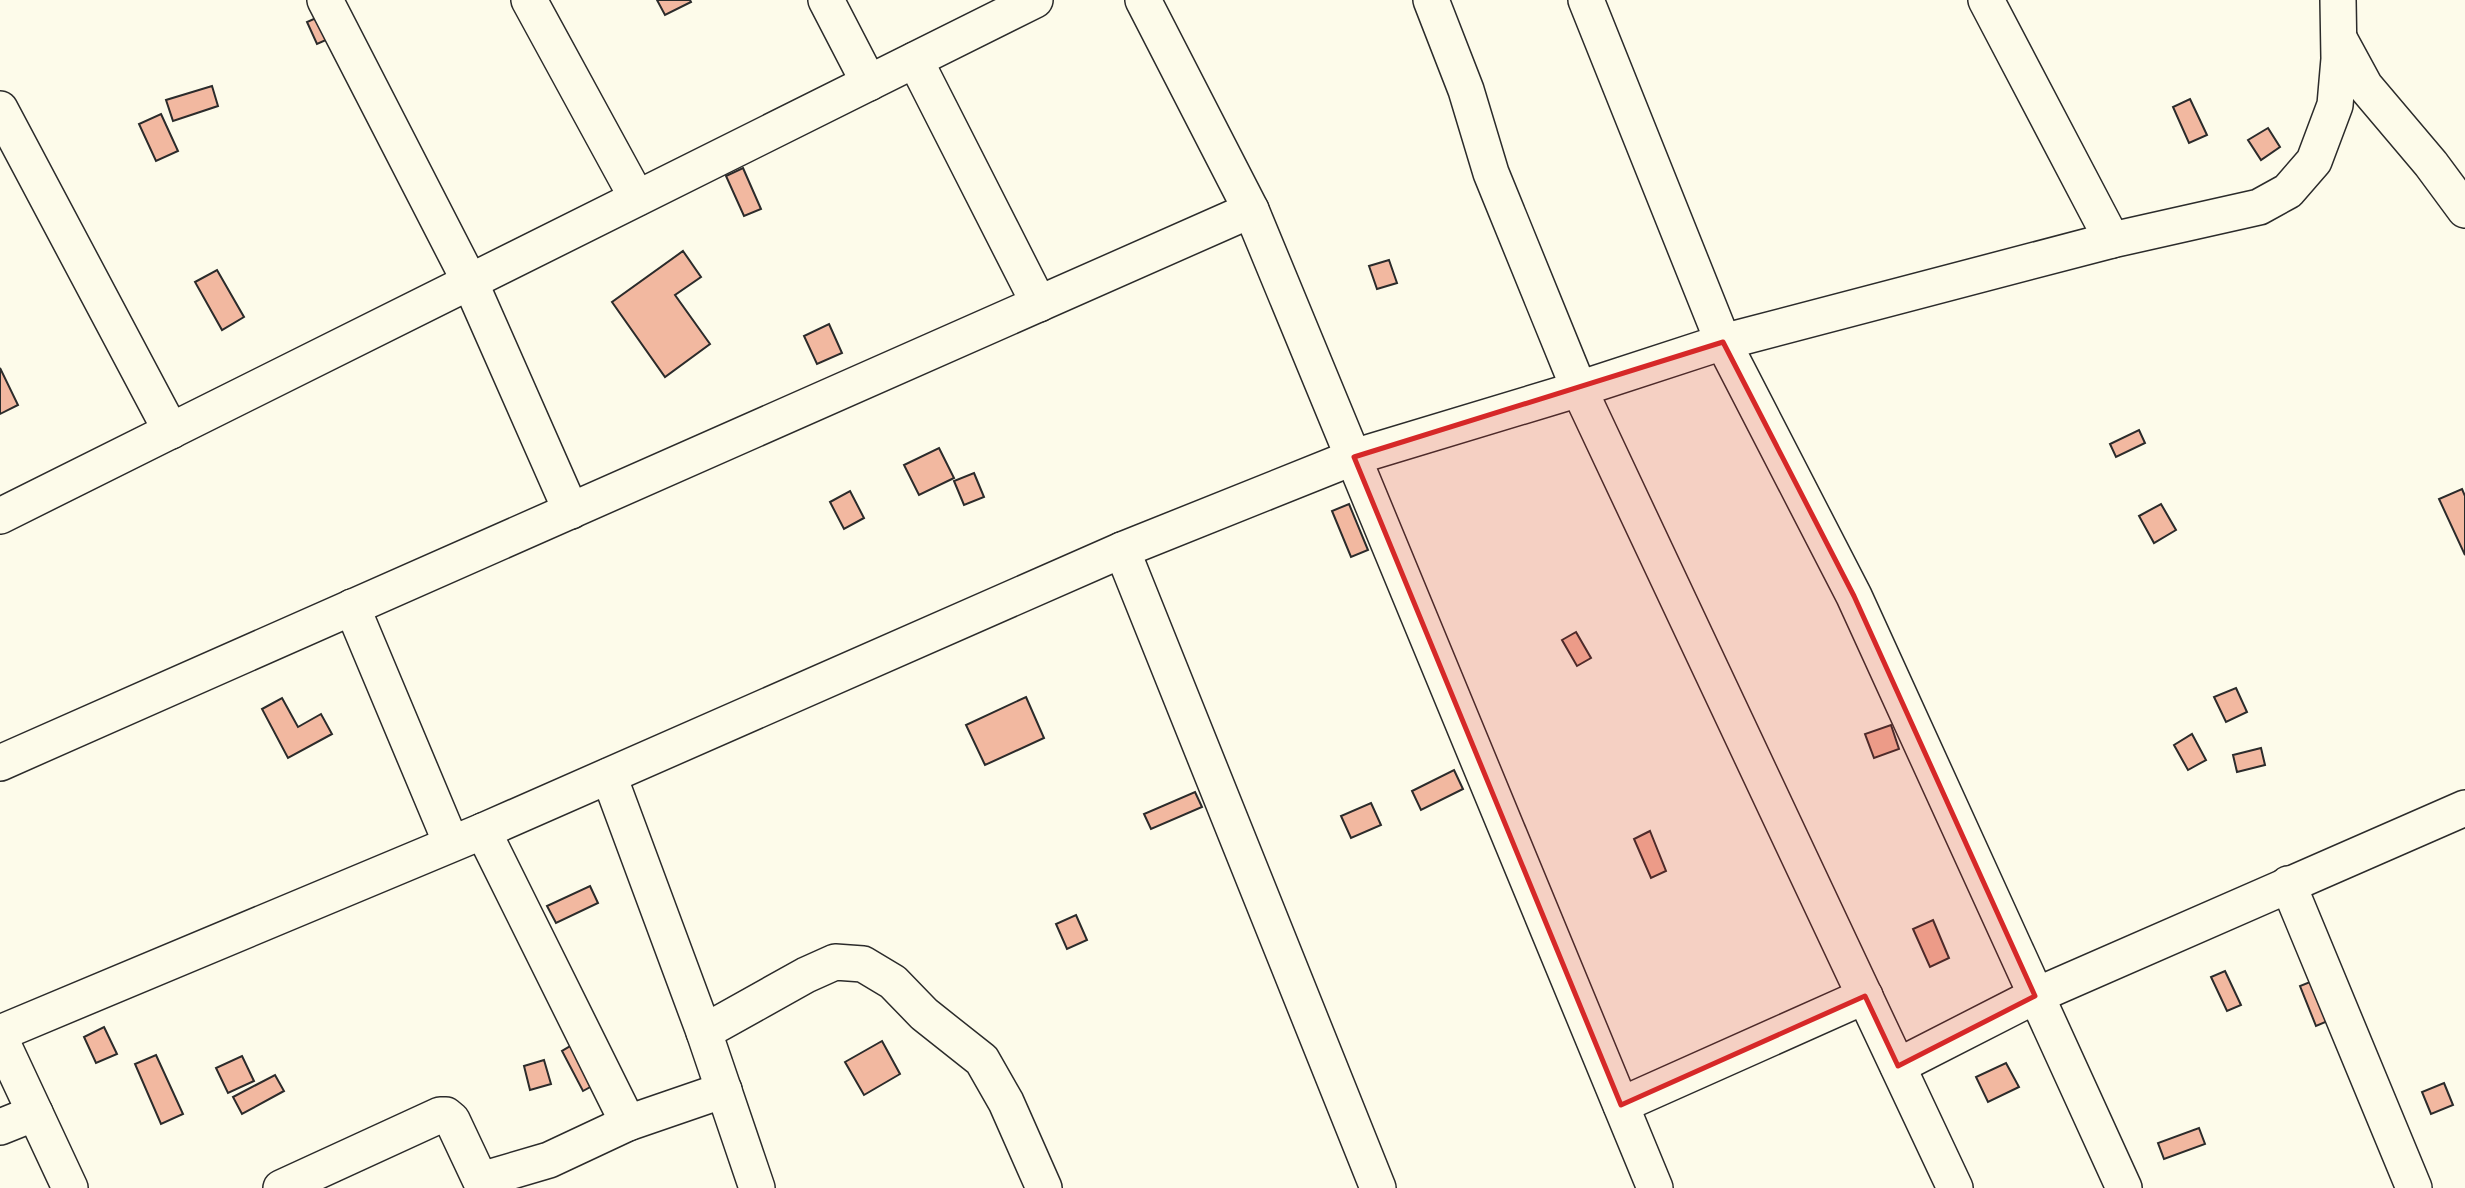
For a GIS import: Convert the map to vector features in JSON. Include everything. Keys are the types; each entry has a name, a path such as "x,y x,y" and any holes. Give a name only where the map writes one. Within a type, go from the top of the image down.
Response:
{"street":[{"path":"325,0 470,282 571,511"},
{"path":"529,0 638,198"},
{"path":"826,0 869,83"},
{"path":"0,516 1035,0"},
{"path":"1143,0 1251,210 1655,1188"},
{"path":"1431,0 1466,90 1496,186 1579,389 1955,1188"},
{"path":"1586,0 1723,342 1854,596 2124,1188"},
{"path":"1986,0 2112,240"},
{"path":"70,1188 0,1035 609,776 1122,550 1354,457 1723,342 2112,240 2259,207 2288,191 2314,161 2335,105 2340,40 2338,0"},
{"path":"2340,40 2365,86 2431,164 2465,210"},
{"path":"915,60 1039,304"},
{"path":"0,109 171,430"},
{"path":"0,763 1251,210"},
{"path":"1122,550 1378,1188"},
{"path":"352,607 467,837 628,1124"},
{"path":"609,776 704,1032 758,1188"},
{"path":"1898,1066 2035,996 2288,884 2379,847 2461,820"},
{"path":"2288,884 2414,1188"},
{"path":"704,1032 806,975 835,962 863,964 893,982 924,1014 982,1060 1006,1102 1044,1188"},
{"path":"1621,1105 1865,996"},
{"path":"281,1188 440,1115 446,1115 452,1120 482,1184 548,1160 628,1124 724,1090"},
{"path":"0,1128 35,1113"}],"highlighted area":[{"path":"1723,342 1854,596 2035,996 1898,1066 1865,996 1621,1105 1354,457"}],"building":[{"path":"657,0 690,0 691,2 665,15"},
{"path":"325,14 335,36 317,44 307,22"},
{"path":"212,86 218,106 173,121 166,100"},
{"path":"2190,99 2207,135 2189,143 2173,107"},
{"path":"161,114 178,151 156,161 139,124"},
{"path":"2268,128 2280,147 2261,160 2248,140"},
{"path":"743,168 761,209 744,216 726,176"},
{"path":"683,251 701,277 675,295 710,344 665,377 612,302"},
{"path":"1389,260 1397,283 1377,289 1369,266"},
{"path":"217,270 244,317 222,330 195,282"},
{"path":"829,324 842,353 817,364 804,336"},
{"path":"0,368 18,405 0,414"},
{"path":"2139,430 2145,443 2116,457 2110,444"},
{"path":"939,448 954,478 919,495 904,465"},
{"path":"974,473 984,497 964,505 954,481"},
{"path":"2462,489 2465,496 2465,555 2439,499"},
{"path":"850,491 864,518 844,529 830,502"},
{"path":"1349,504 1368,550 1351,557 1332,511"},
{"path":"2161,504 2176,530 2154,543 2139,516"},
{"path":"1576,632 1591,658 1577,666 1562,640"},
{"path":"2236,688 2247,712 2226,722 2214,697"},
{"path":"1026,697 1044,738 985,765 966,725"},
{"path":"282,698 298,727 321,714 332,734 288,758 262,709"},
{"path":"1891,725 1899,749 1874,758 1865,734"},
{"path":"2192,734 2206,760 2188,770 2174,745"},
{"path":"2261,748 2265,765 2237,772 2233,755"},
{"path":"1454,770 1463,789 1421,810 1412,791"},
{"path":"1195,792 1202,807 1151,829 1144,814"},
{"path":"1371,803 1381,825 1351,838 1341,816"},
{"path":"1650,831 1666,871 1651,878 1634,839"},
{"path":"590,886 598,903 556,923 547,906"},
{"path":"1076,915 1087,940 1067,949 1056,924"},
{"path":"1933,920 1949,958 1930,967 1913,929"},
{"path":"2225,971 2241,1005 2227,1011 2211,977"},
{"path":"2320,978 2335,1018 2316,1026 2300,986"},
{"path":"104,1027 117,1054 96,1063 84,1037"},
{"path":"579,1041 601,1081 583,1091 562,1051"},
{"path":"882,1041 900,1074 864,1095 845,1062"},
{"path":"156,1055 183,1114 161,1124 135,1064"},
{"path":"242,1056 254,1081 228,1093 216,1068"},
{"path":"544,1060 551,1084 530,1090 524,1066"},
{"path":"2006,1063 2019,1087 1988,1102 1976,1077"},
{"path":"275,1075 284,1091 242,1114 233,1097"},
{"path":"2444,1083 2453,1105 2431,1114 2422,1092"},
{"path":"2199,1128 2205,1144 2164,1159 2158,1143"}]}
